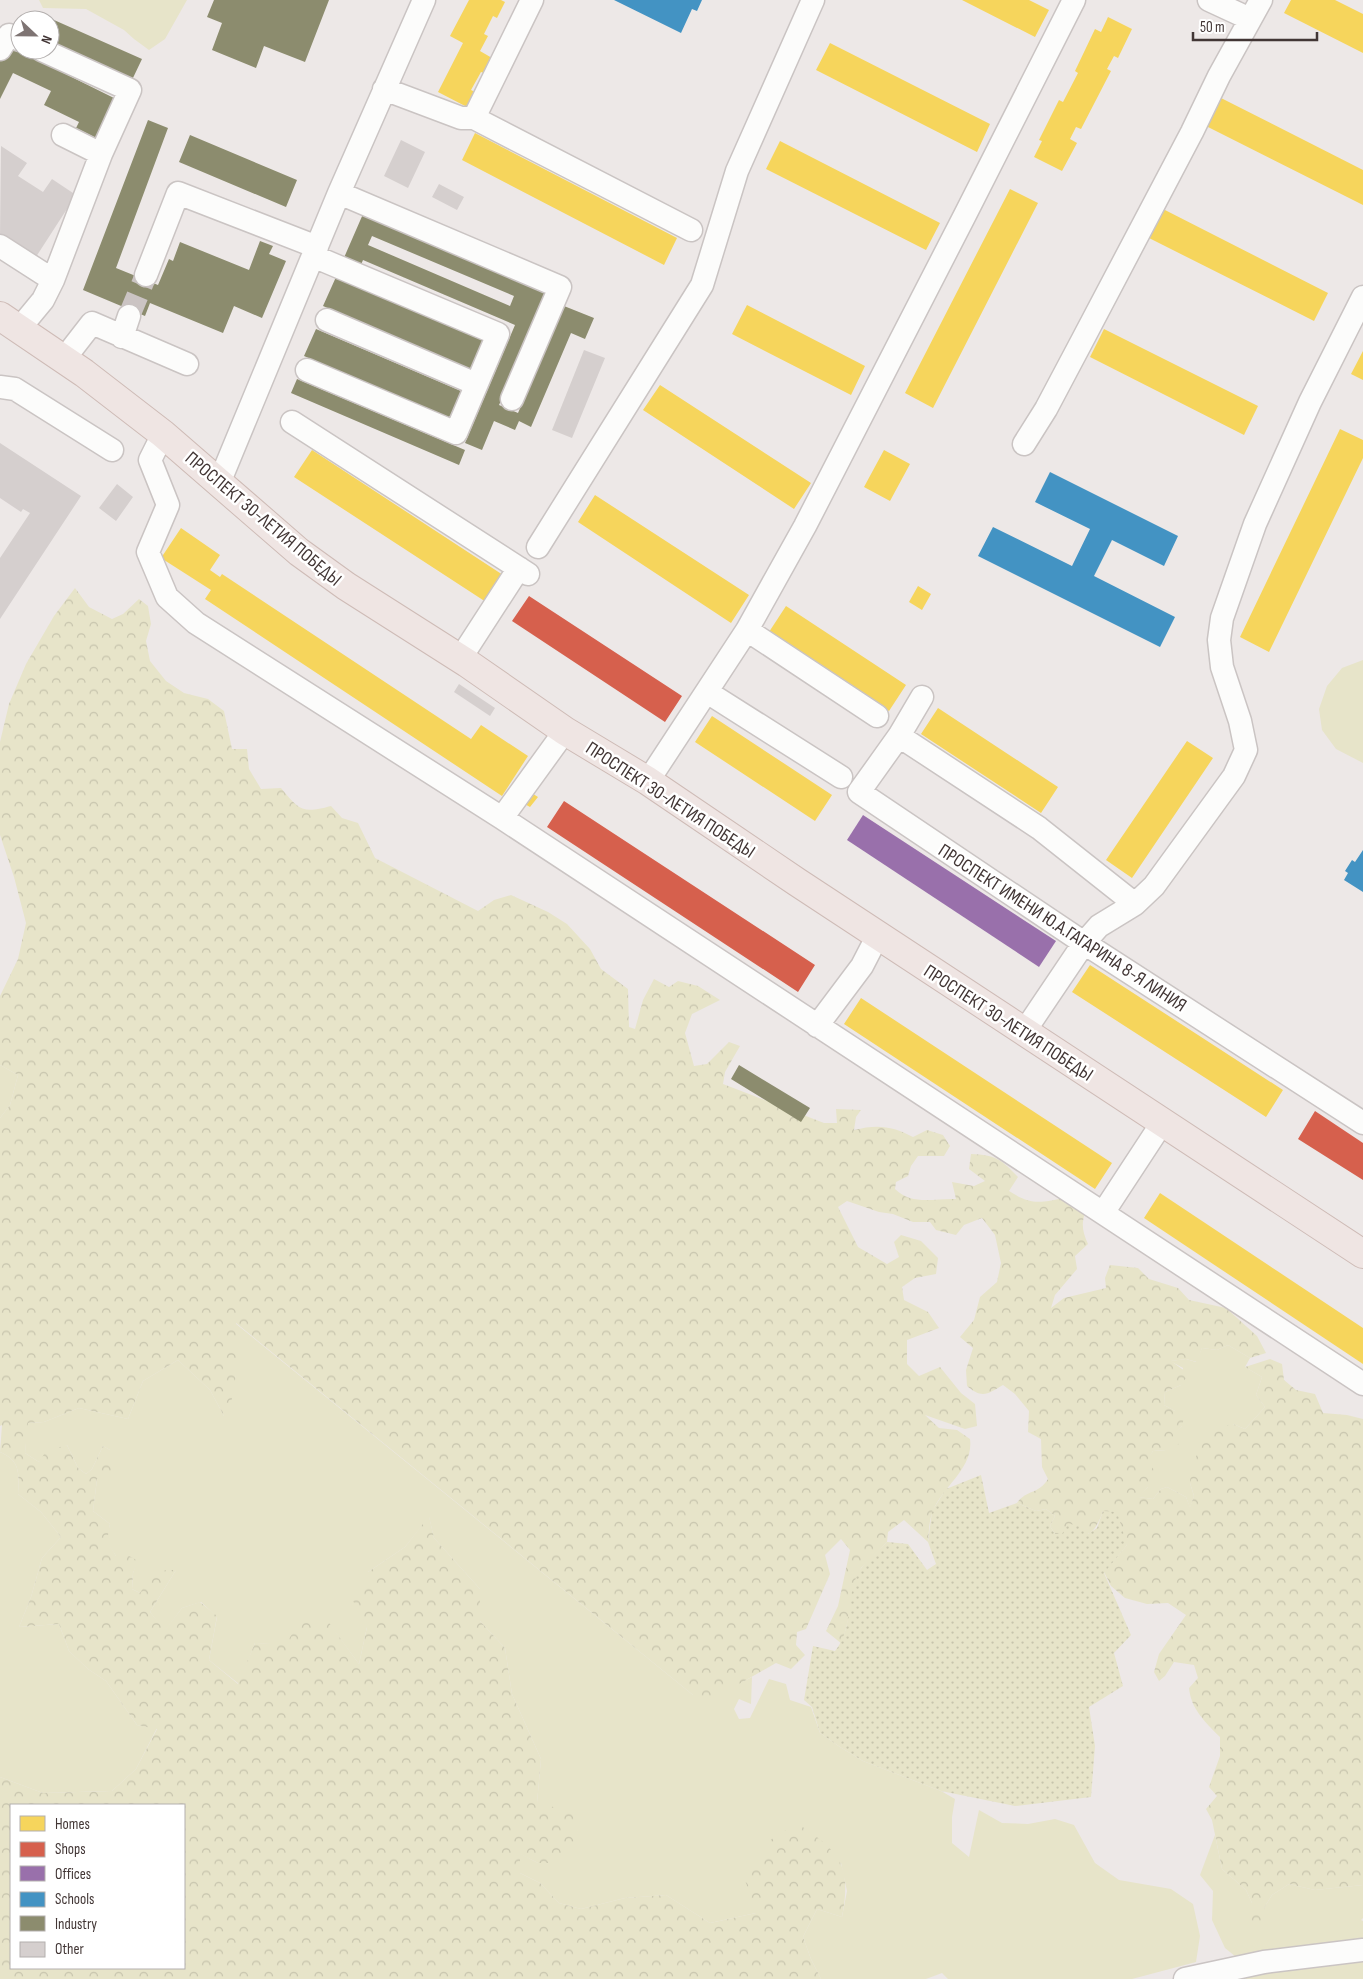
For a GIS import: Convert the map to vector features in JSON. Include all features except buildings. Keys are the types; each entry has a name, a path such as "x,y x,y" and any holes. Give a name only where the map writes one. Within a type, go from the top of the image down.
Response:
{"main road":[{"name":"ПРОСПЕКТ 30-ЛЕТИЯ ПОБЕДЫ","path":"10,322 64,359 163,434 299,552 346,586 460,659 565,731 648,781 797,882 1363,1254"}],"street":[{"path":"219,483 339,193 424,0"},
{"path":"474,118 532,0"},
{"path":"538,547 702,285 737,171 813,0"},
{"path":"648,781 747,630 823,491 1074,0"},
{"path":"1209,0 1250,20"},
{"path":"1024,444 1046,409 1261,0"},
{"path":"0,49 10,35"},
{"path":"10,322 43,300 53,280 101,154 130,90 60,58"},
{"path":"384,89 461,118 474,118 691,230"},
{"path":"63,135 101,154"},
{"path":"146,275 178,192 315,251 498,334 456,433 307,370"},
{"path":"339,193 560,287 512,399"},
{"path":"0,246 53,280"},
{"path":"1024,1032 1084,943 1099,926 1135,904 1154,886 1229,784 1246,750 1240,721 1222,667 1219,640 1222,618 1255,524 1310,402 1363,297"},
{"path":"327,320 476,384"},
{"path":"64,359 92,323 126,326 187,364"},
{"path":"0,387 15,389 112,450"},
{"path":"292,422 524,571 460,659"},
{"path":"163,434 150,460 168,504 148,552 167,597 196,623 502,818 1363,1384"},
{"path":"747,630 877,716"},
{"path":"707,692 841,778"},
{"name":"ПРОСПЕКТ ИМЕНИ Ю.А.ГАГАРИНА 8-Я ЛИНИЯ","path":"922,697 899,736 859,792 1084,943 1363,1123"},
{"path":"502,818 565,731"},
{"path":"899,736 1039,828 1135,904"},
{"path":"817,1026 862,966 878,935"},
{"path":"1103,1214 1162,1123"},
{"path":"1185,1979 1264,1962 1363,1950"}],"green space":[{"path":"39,0 187,0 165,39 149,50 124,30 86,9 43,8"},
{"path":"75,588 89,607 112,619 123,614 139,599 148,606 151,624 146,641 150,661 166,681 184,693 208,699 224,711 232,749 247,749 249,769 261,789 281,788 292,801 307,810 331,806 342,818 358,823 375,858 478,911 494,900 511,895 548,912 567,924 590,949 601,969 628,989 629,1027 635,1029 643,1000 654,979 669,987 678,981 698,986 720,1000 692,1014 685,1033 694,1066 707,1064 729,1042 740,1046 725,1072 723,1084 824,1123 837,1123 836,1109 861,1110 856,1117 854,1130 885,1127 899,1130 913,1137 927,1130 943,1135 950,1146 944,1156 918,1156 911,1166 908,1176 896,1182 895,1189 902,1194 909,1198 924,1200 956,1199 952,1182 974,1186 985,1181 969,1169 971,1154 992,1157 1007,1166 1018,1177 1009,1191 1023,1199 1035,1202 1064,1198 1086,1210 1083,1227 1088,1244 1075,1256 1077,1269 1055,1295 1051,1308 1064,1298 1106,1288 1105,1278 1110,1265 1138,1268 1149,1279 1178,1288 1189,1300 1226,1308 1257,1336 1266,1353 1250,1358 1228,1345 1217,1350 1202,1348 1197,1362 1186,1359 1171,1361 1189,1374 1181,1385 1165,1392 1164,1405 1175,1411 1185,1413 1182,1426 1173,1435 1179,1444 1166,1450 1153,1451 1147,1461 1155,1471 1148,1487 1139,1497 1153,1499 1161,1489 1167,1487 1186,1497 1190,1507 1194,1496 1190,1483 1191,1468 1201,1445 1218,1427 1233,1424 1245,1429 1265,1407 1256,1395 1262,1377 1245,1367 1270,1359 1282,1364 1284,1380 1296,1390 1315,1394 1323,1413 1347,1415 1363,1419 1363,1885 1315,1890 1289,1884 1272,1895 1264,1908 1267,1919 1256,1929 1244,1922 1252,1903 1246,1890 1222,1869 1212,1820 1206,1809 1217,1796 1209,1787 1220,1756 1220,1737 1204,1720 1190,1696 1189,1688 1198,1678 1194,1665 1174,1662 1165,1676 1159,1681 1154,1672 1159,1654 1186,1615 1168,1603 1147,1604 1125,1598 1111,1586 1104,1572 1127,1545 1103,1511 1095,1528 1086,1535 1055,1534 1050,1526 1055,1516 1046,1509 1036,1511 1017,1503 1040,1488 1048,1479 1042,1467 1041,1439 1028,1432 1029,1411 1015,1394 1003,1385 985,1394 977,1393 967,1386 966,1370 973,1348 960,1337 974,1320 980,1297 997,1282 1001,1263 995,1235 982,1218 964,1225 956,1235 936,1230 930,1222 913,1222 893,1214 879,1212 847,1201 838,1207 858,1247 887,1264 899,1257 894,1242 901,1235 921,1241 938,1258 936,1274 915,1278 902,1287 904,1300 928,1312 939,1328 907,1340 907,1364 919,1376 940,1367 961,1393 975,1404 977,1426 965,1429 925,1415 939,1428 957,1430 970,1439 967,1459 963,1468 933,1511 928,1542 904,1520 888,1532 887,1542 861,1568 842,1644 826,1631 838,1606 850,1550 841,1539 825,1555 830,1574 806,1629 797,1632 796,1645 805,1655 791,1669 776,1663 713,1699 693,1695 236,1323 236,1375 229,1415 224,1416 210,1390 178,1360 143,1381 128,1419 79,1408 44,1422 28,1423 25,1453 39,1462 46,1451 67,1445 78,1468 86,1474 92,1469 103,1446 110,1450 111,1471 97,1479 93,1511 110,1524 107,1541 116,1556 124,1553 138,1561 133,1573 132,1589 140,1593 154,1574 176,1570 150,1612 165,1630 182,1608 200,1602 217,1616 209,1660 238,1684 255,1643 286,1644 302,1617 327,1620 359,1664 367,1627 352,1599 368,1572 405,1547 429,1516 434,1538 480,1589 480,1621 505,1648 512,1694 541,1759 537,1803 574,1812 577,1842 553,1863 538,1863 520,1854 520,1873 540,1883 559,1903 581,1909 625,1898 666,1895 710,1923 756,1913 745,1880 770,1840 797,1823 824,1842 833,1852 839,1861 845,1884 842,1917 817,1909 803,1937 821,1979 0,1979 0,1777 43,1793 112,1791 136,1769 157,1729 137,1725 106,1681 88,1669 69,1651 59,1624 19,1627 31,1597 42,1558 61,1537 41,1512 18,1494 18,1474 15,1464 0,1452 2,1425 0,1426 0,1118 10,1105 18,1075 0,1065 0,996 18,959 26,923 14,877 0,835 0,742 9,704 26,664 54,616"},
{"path":"1363,660 1363,763 1336,749 1322,730 1319,709 1327,686 1342,668"},
{"path":"0,1065 18,1075 10,1105 0,1118"},
{"path":"235,1323 693,1695 734,1686 752,1677 751,1704 739,1699 734,1709 739,1719 750,1718 769,1679 786,1684 790,1700 811,1707 820,1733 840,1747 863,1761 941,1791 955,1799 952,1817 952,1843 969,1857 979,1810 1002,1823 1028,1824 1055,1819 1074,1825 1095,1863 1119,1880 1171,1889 1193,1904 1200,1936 1196,1962 1132,1979 948,1979 942,1973 926,1979 821,1979 803,1937 817,1909 842,1917 847,1891 841,1863 756,1913 710,1923 666,1895 625,1898 581,1909 559,1903 540,1883 520,1873 519,1853 538,1863 537,1803 541,1759 512,1694 505,1648 480,1621 480,1589 434,1538 429,1517 405,1547 368,1572 367,1627 359,1664 327,1621 286,1645 255,1643 239,1684 209,1660 217,1617 201,1602 182,1608 165,1631 150,1612 176,1570 140,1593 132,1589 133,1573 137,1561 116,1556 106,1541 110,1524 93,1511 97,1479 110,1450 103,1446 92,1469 86,1474 78,1468 67,1445 39,1462 25,1453 27,1423 44,1422 79,1408 128,1419 143,1381 178,1360 210,1390 224,1416 236,1375"},
{"path":"1228,1345 1250,1358 1245,1367 1262,1377 1256,1395 1265,1407 1245,1429 1233,1424 1190,1483 1194,1496 1190,1508 1186,1497 1167,1487 1161,1489 1153,1499 1138,1497 1148,1487 1146,1461 1153,1451 1166,1450 1172,1435 1182,1426 1175,1411 1164,1405 1165,1392 1181,1385 1183,1368 1170,1361 1186,1359 1196,1362 1202,1348 1217,1350"},
{"path":"0,1452 15,1464 18,1474 18,1494 41,1512 61,1537 42,1558 31,1597 19,1627 59,1624 69,1651 88,1669 106,1681 137,1725 157,1728 136,1769 112,1791 43,1793 0,1777"},
{"path":"981,1475 989,1513 1017,1503 1036,1511 1046,1509 1055,1516 1050,1526 1055,1534 1062,1534 1068,1524 1080,1525 1088,1534 1097,1528 1103,1511 1117,1512 1127,1545 1104,1573 1131,1635 1114,1653 1123,1686 1089,1707 1095,1746 1091,1797 1015,1806 941,1791 863,1761 840,1747 820,1733 812,1707 804,1700 813,1646 835,1651 841,1642 848,1621 853,1587 862,1567 887,1542 908,1544 927,1570 936,1564 928,1542 932,1511 946,1489"},
{"path":"1215,1835 1222,1869 1246,1890 1252,1903 1264,1908 1272,1895 1289,1884 1315,1890 1363,1885 1363,1918 1361,1920 1363,1921 1363,1941 1241,1961 1225,1948 1212,1920 1213,1891 1200,1875"},
{"path":"1363,1959 1363,1979 1214,1979"}],"tunnel":[{"path":"129,316 146,275"}]}
